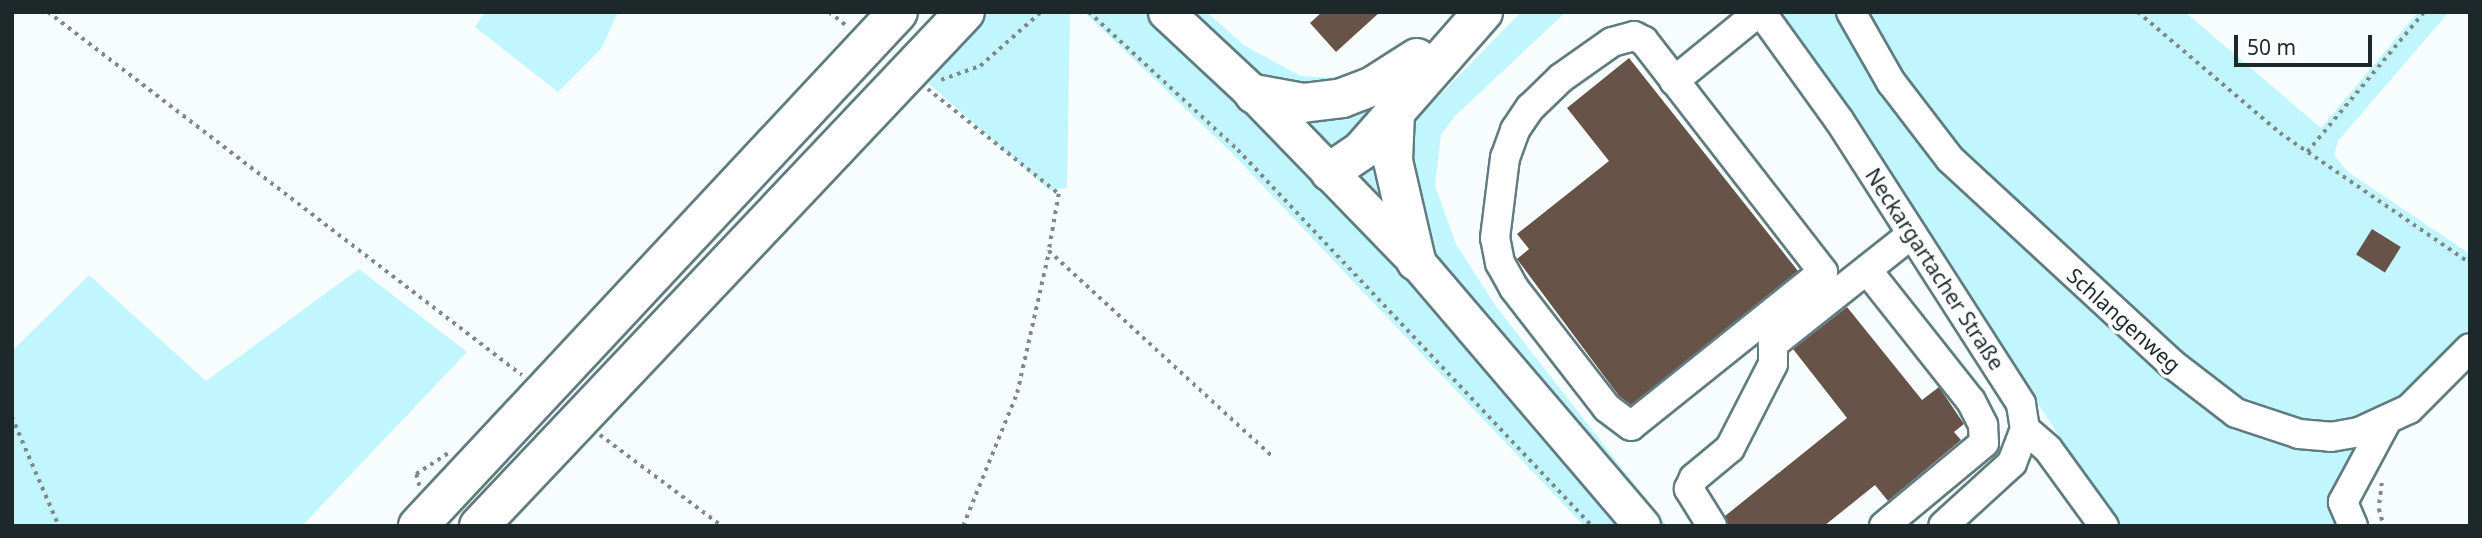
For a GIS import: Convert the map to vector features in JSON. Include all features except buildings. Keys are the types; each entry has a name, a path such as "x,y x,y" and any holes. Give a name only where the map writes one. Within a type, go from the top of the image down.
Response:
{"highway":[{"path":"418,526 898,12"},
{"path":"479,526 965,12"},
{"path":"1324,166 1417,58 1463,12"},
{"path":"1324,166 1361,151 1483,12"},
{"path":"1254,94 1303,103 1342,99 1373,86 1417,58"},
{"path":"1395,113 1393,161 1416,261"}],"main road":[{"path":"1166,12 1254,94 1416,261 1642,526"}],"street":[{"path":"1674,80 1760,12"},
{"name":"Neckargartacher Straße","path":"1760,12 1912,234 2011,386 2021,404 2025,429"},
{"name":"Schlangenweg","path":"1852,12 1891,82 1950,159 2210,396 2257,422 2299,434 2331,437 2386,422 2426,396 2470,348"},
{"path":"1634,36 1644,41 1674,80 1823,272 1631,426 1607,408 1514,288 1500,263 1495,238 1498,201 1505,158 1530,107 1561,78 1612,42 1634,36"},
{"path":"1712,526 1689,489 1694,478 1730,447 1773,364 1773,344 1912,234"},
{"path":"1867,270 1971,401 1983,425 1984,443 1884,526"},
{"path":"2353,526 2343,502 2386,422"},
{"path":"1943,526 2012,463 2025,429 2048,449 2104,526"}],"path":[{"path":"48,12 534,384"},
{"path":"1089,12 1257,170 1592,526"},
{"path":"2138,12 2209,76 2307,152 2470,263"},
{"path":"2307,152 2424,12"},
{"path":"925,86 1059,194 1017,393 963,526"},
{"path":"1049,251 1274,458"},
{"path":"12,417 59,526"},
{"path":"589,426 722,526"},
{"path":"2384,526 2379,509 2380,486 2386,475"}],"shaded area":[{"path":"485,12 618,12 601,49 558,92 475,27"},
{"path":"989,12 1070,12 1067,188 1049,190 926,81"},
{"path":"1084,12 1207,12 1245,46 1301,76 1332,78 1364,67 1394,46 1439,96 1521,12 1566,12 1455,116 1441,135 1435,185 1456,244 1495,305 1667,526 1584,526 1232,153"},
{"path":"1781,12 2185,12 2321,128 2418,12 2449,12 2338,141 2334,155 2348,172 2470,254 2470,335 2401,405 2348,526 2118,526"},
{"path":"359,269 467,352 302,526 12,526 12,351 89,275 206,381"}]}
